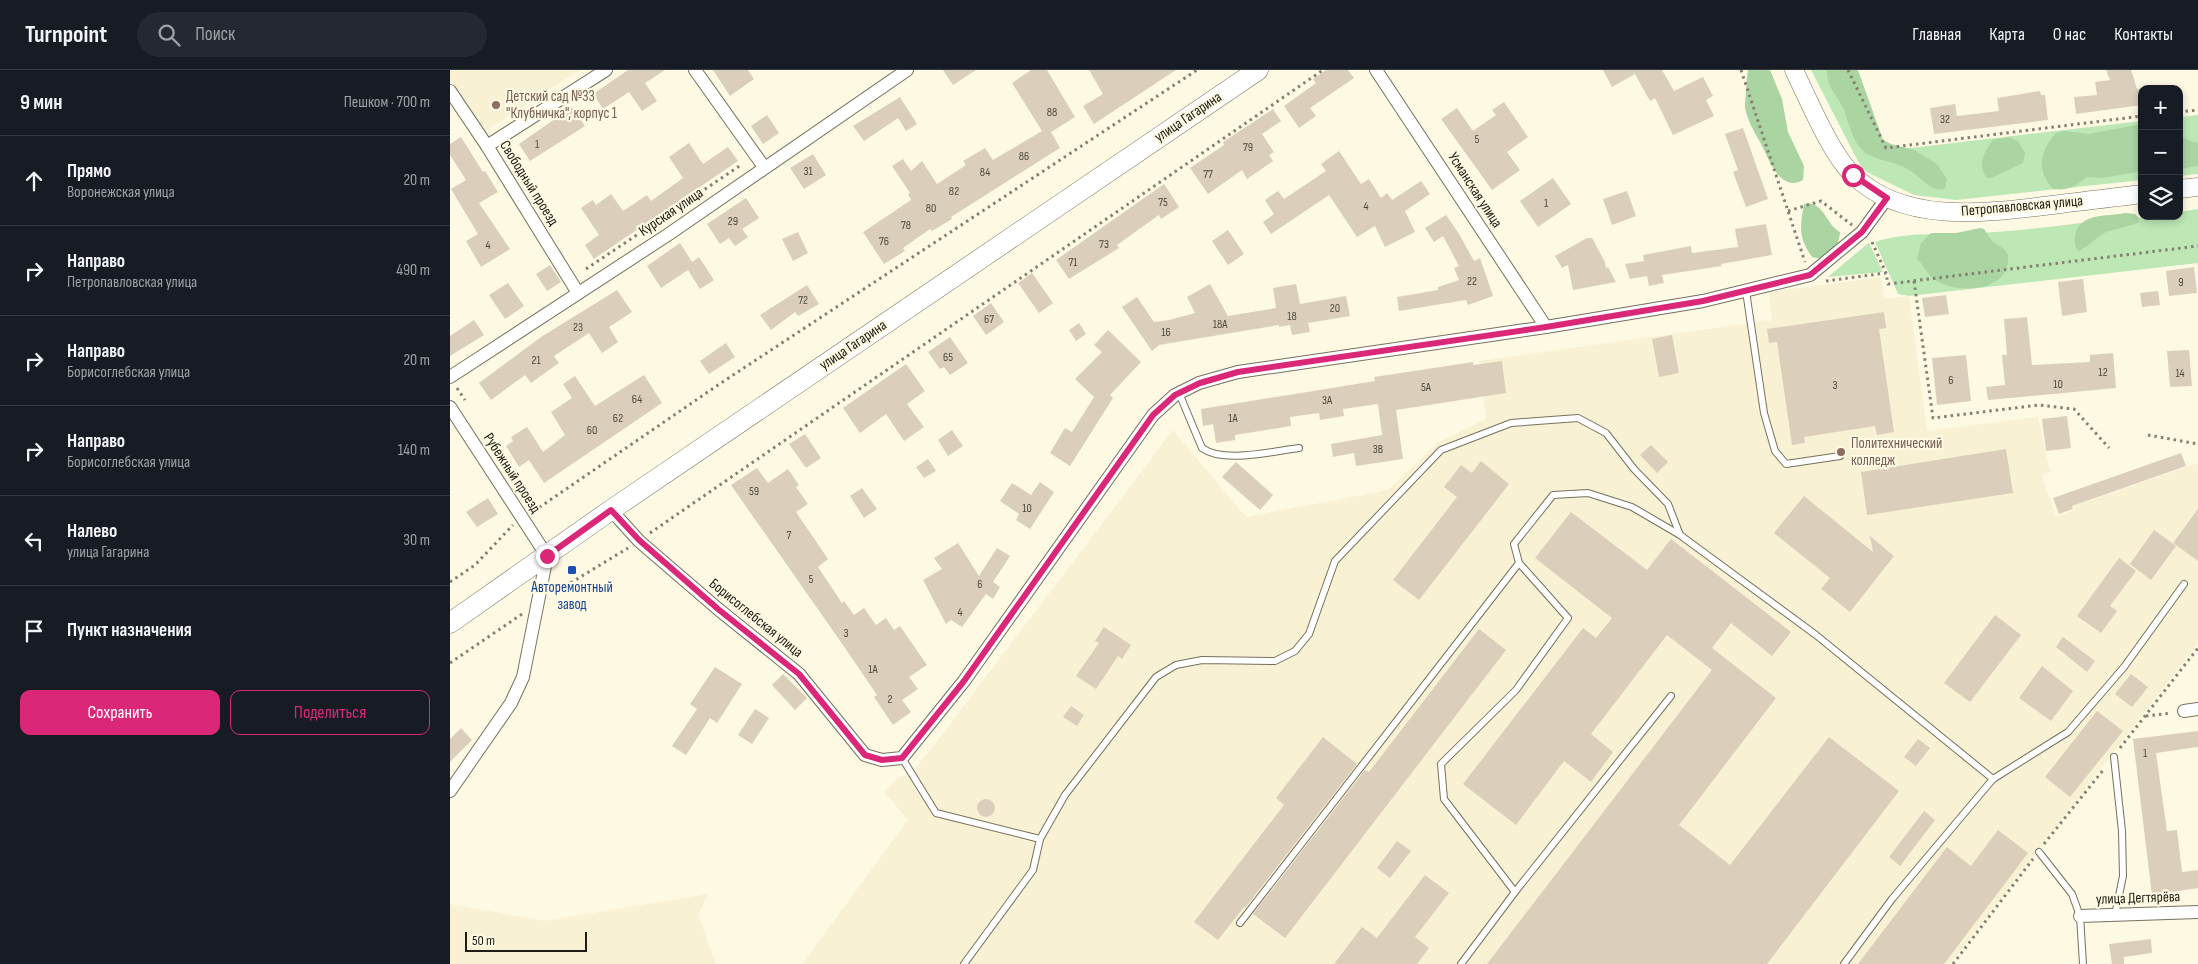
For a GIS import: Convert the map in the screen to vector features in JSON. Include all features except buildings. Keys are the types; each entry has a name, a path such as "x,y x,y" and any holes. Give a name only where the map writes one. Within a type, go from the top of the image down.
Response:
{"main road":[{"name":"улица Гагарина","path":"450,623 611,510 1258,70"},
{"name":"Петропавловская улица","path":"1794,70 1841,161 1853,175 1887,198 1920,208 1975,212 2138,194"},
{"path":"2183,189 2198,187"}],"street":[{"path":"487,146 606,70"},
{"path":"694,70 764,167"},
{"name":"Курская улица","path":"450,377 669,234 907,70"},
{"name":"Усманская улица","path":"1376,70 1546,327"},
{"name":"Свободный проезд","path":"450,91 487,146 578,293"},
{"path":"902,758 969,674 1153,415 1179,393 1200,383 1238,372 1546,327 1703,301 1810,275 1862,232 1887,198"},
{"name":"Рубежный проезд","path":"450,407 547,556"},
{"name":"Борисоглебская улица","path":"611,510 639,540 718,609 799,674 865,755 882,760 902,758"},
{"path":"450,791 512,703 523,678 529,654 536,604 547,556"},
{"path":"2184,711 2198,709"},
{"name":"улица Дегтярёва","path":"2080,916 2198,912"}],"lane":[{"path":"1746,291 1764,413 1775,451 1786,464 1840,456"},
{"path":"1179,393 1202,448 1210,453 1234,455 1299,448"},
{"path":"964,964 1033,870 1040,839 1065,795 1156,677 1176,665 1202,660 1275,661 1295,651 1309,634 1335,561 1441,450 1511,423 1578,418 1606,433 1634,469 1668,504 1680,535"},
{"path":"1516,892 1444,799 1441,764 1516,690 1568,618 1518,563 1514,544 1553,495 1588,493 1615,501 1632,507 1680,535 1816,635 1993,779"},
{"path":"1240,923 1518,563"},
{"path":"1844,964 1892,899 1993,779 2068,732 2124,667 2184,584"},
{"path":"1461,964 1670,696"},
{"path":"2114,757 2122,831 2123,876 2115,915"},
{"path":"902,758 936,813 1040,839"},
{"path":"2039,852 2072,894 2080,916 2083,964"}],"path":[{"path":"450,582 475,565 521,516 540,510 721,383 1197,70"},
{"path":"450,664 536,604 639,540 1323,70"},
{"path":"1741,70 1810,275 1825,281 1886,273 1888,284 2198,246"},
{"path":"1848,70 1886,148 2138,116"},
{"path":"2183,112 2198,110"},
{"path":"570,280 756,155"},
{"path":"1914,281 1933,418 2039,405 2074,408 2109,448"},
{"path":"2148,435 2198,444"},
{"path":"1953,964 2198,648"},
{"path":"2146,716 2184,711"}],"shaded area":[{"name":"Детский сад №33 \"Клубничка\", корпус 1","path":"450,70 580,70 485,131 450,79"},
{"path":"1881,277 1884,299 1909,296 1927,431 2038,417 2050,472 2042,475 2056,517 2075,510 2074,506 2198,463 2198,641 2196,646 1950,964 802,964 908,820 884,792 898,778 911,773 931,749 1173,430 1246,517 1388,490 1437,443 1486,419 1479,361 1772,320 1769,292"},
{"path":"708,894 698,915 716,964 450,964 450,904 544,921"}],"green space":[{"path":"1748,70 1770,70 1782,99 1788,132 1804,166 1803,180 1795,183 1788,182 1776,173 1752,127 1745,108"},
{"path":"1811,70 1845,70 1885,151 2138,121 2138,180 1956,200 1914,195 1867,172 1860,165"},
{"path":"1827,70 1858,70 1883,140 1914,150 1937,164 1947,179 1945,189 1935,189 1907,169 1863,151 1855,140 1843,108 1830,87"},
{"path":"2198,115 2198,174 2183,176 2183,117"},
{"path":"2138,125 2138,172 2102,178 2087,177 2068,188 2053,189 2042,168 2046,147 2056,133 2066,131 2088,134"},
{"path":"2009,137 2018,141 2025,153 2023,163 1991,178 1987,178 1982,168 1982,163 1987,149 1993,140"},
{"path":"2183,137 2198,143 2198,166 2183,168"},
{"path":"1809,203 1819,208 1835,229 1840,232 1835,248 1821,259 1812,257 1802,238 1801,226 1804,204"},
{"path":"2198,209 2198,263 1909,296 1898,294 1875,242 1900,236 2003,231 2128,218 2138,218 2138,220 2183,220 2183,211"},
{"path":"2125,213 2135,214 2139,222 2104,233 2078,251 2075,244 2075,236 2078,228 2088,219"},
{"path":"1980,228 1984,229 1992,241 2005,250 2008,255 2007,267 2002,277 1993,283 1982,287 1969,288 1945,285 1932,278 1917,259 1921,243 1931,233 1956,233"},
{"path":"1869,243 1883,272 1828,277 1866,245"}],"place":[{"name":"Детский сад №33 \"Клубничка\", корпус 1","path":"496,105"},
{"name":"Политехнический колледж","path":"1841,452"},
{"name":"Авторемонтный завод","path":"572,570"}],"route":[{"path":"547,556 611,510 639,540 718,609 799,674 865,755 882,760 902,758 964,681 1153,415 1175,395 1200,383 1238,372 1546,327 1703,301 1810,275 1862,232 1887,198 1868,187 1853,175"}]}
